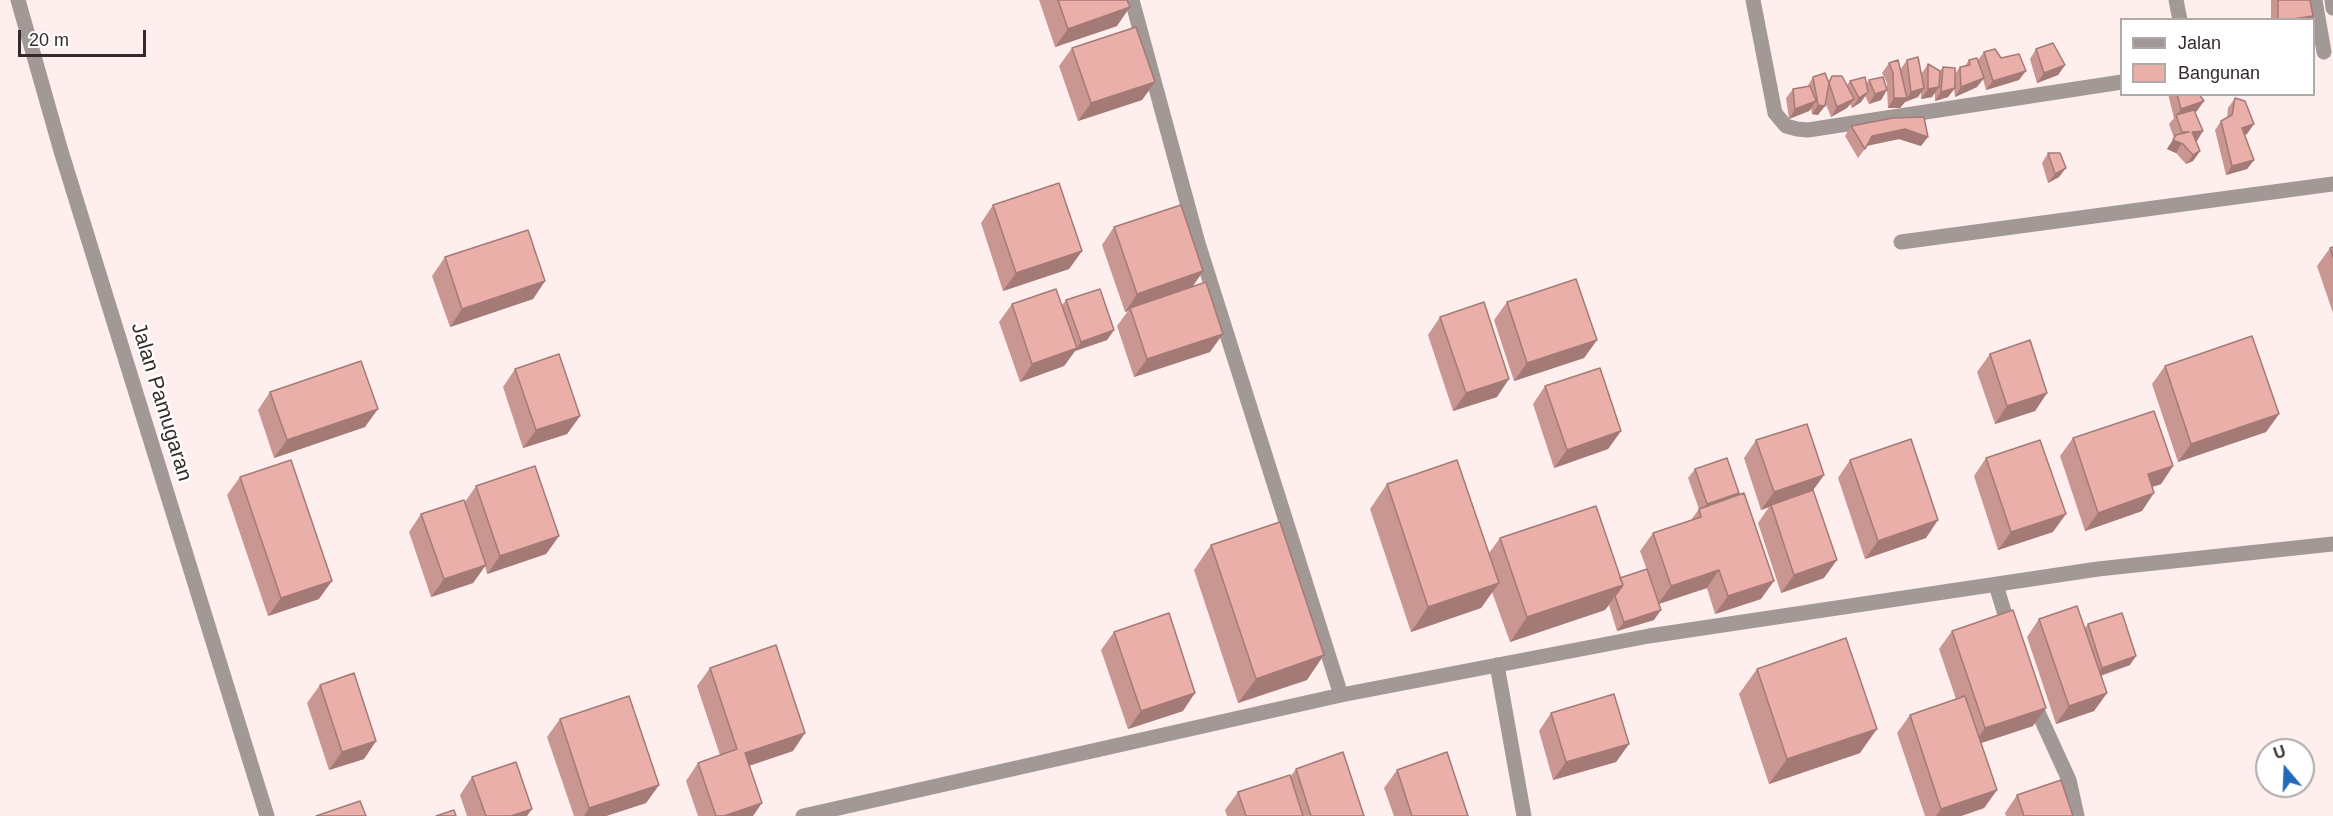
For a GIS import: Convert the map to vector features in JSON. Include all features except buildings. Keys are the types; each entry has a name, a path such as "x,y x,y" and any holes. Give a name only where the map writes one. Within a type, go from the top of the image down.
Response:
{"street":[{"name":"Jalan Pamugaran","path":"18,0 61,151 267,816"},
{"path":"1132,0 1198,243 1341,695"},
{"path":"1753,0 1775,113 1786,126 1797,129 2120,82"},
{"path":"2176,0 2180,18"},
{"path":"2315,0 2323,52"},
{"path":"2332,0 2333,8"},
{"path":"1901,242 2333,184"},
{"path":"803,816 1341,695 1649,636 2098,569 2333,544"},
{"path":"1996,585 2015,648"},
{"path":"1497,665 1524,816"},
{"path":"2025,680 2068,780 2077,816"}]}
